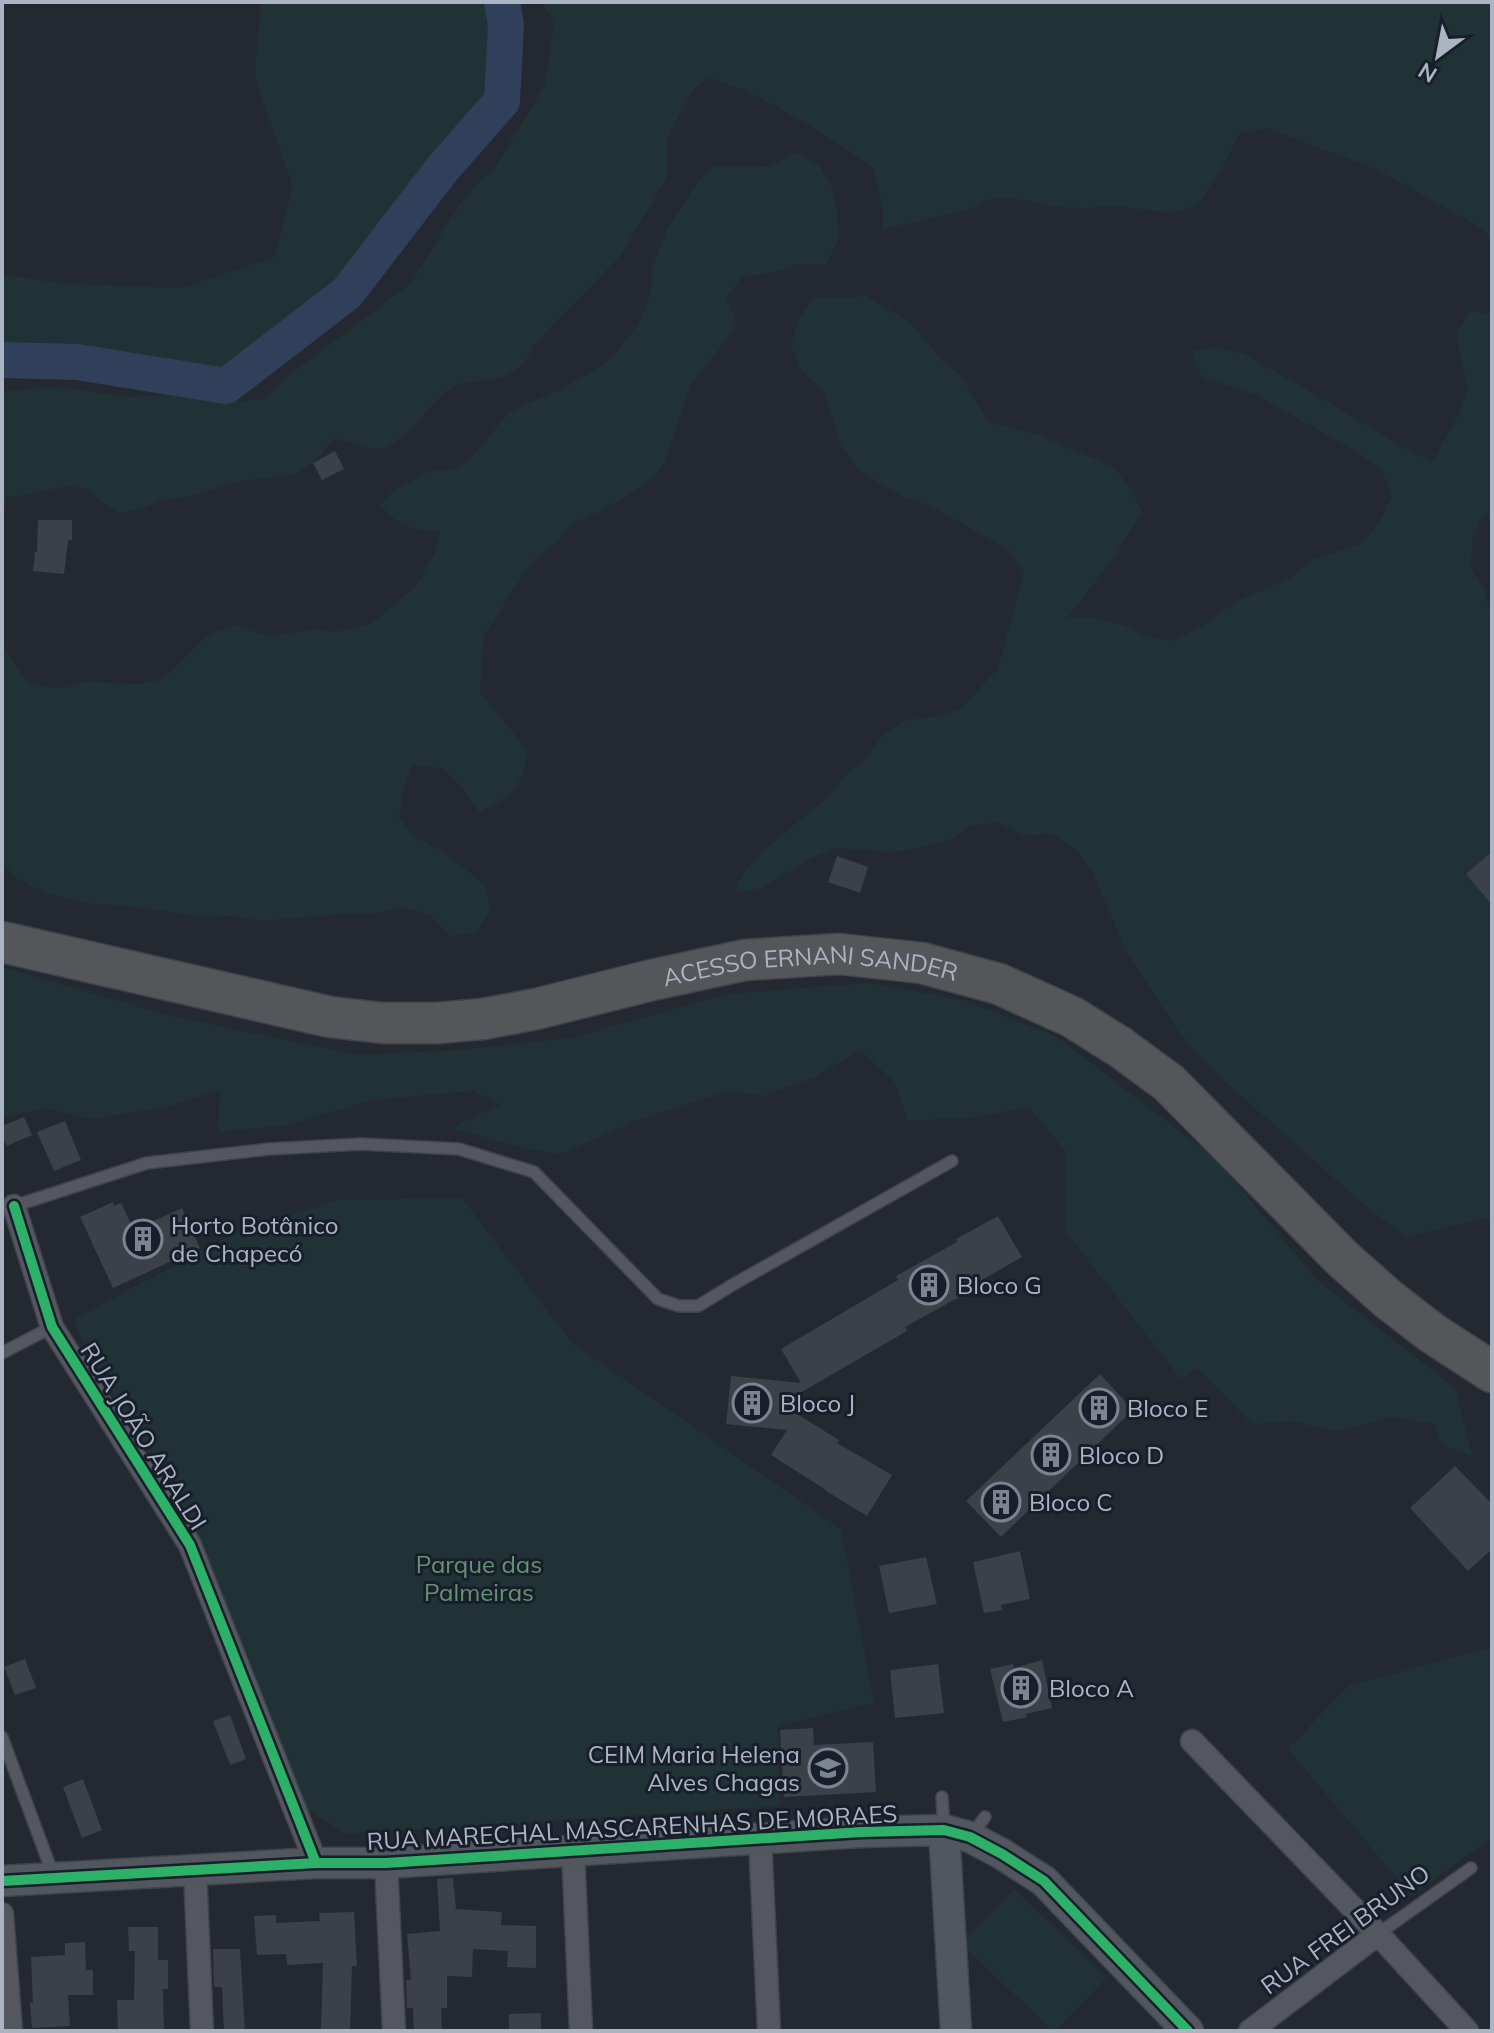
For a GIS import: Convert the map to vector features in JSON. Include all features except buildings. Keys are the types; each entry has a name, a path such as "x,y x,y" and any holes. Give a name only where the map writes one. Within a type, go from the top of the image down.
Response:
{"highway":[{"name":"ACESSO ERNANI SANDER","path":"2,942 330,1017 383,1023 483,1019 745,960 839,954 922,963 999,984 1072,1017 1169,1083 1343,1259 1432,1333 1492,1372"}],"street":[{"name":"RUA JOÃO ARALDI","path":"8,1206 52,1327 190,1545 316,1863"},
{"path":"1192,1741 1467,2031"},
{"name":"RUA MARECHAL MASCARENHAS DE MORAES","path":"2,1881 316,1863 386,1863 760,1838 967,1828 1044,1881 1188,2031"},
{"path":"956,2031 967,1828"},
{"path":"760,1838 769,2031"},
{"path":"573,1850 581,2031"},
{"path":"386,1863 394,2031"},
{"path":"195,1871 202,2031"},
{"path":"2,1914 11,2031"},
{"name":"RUA FREI BRUNO","path":"1250,2031 1378,1934"}],"lane":[{"path":"8,1206 147,1163 269,1149 361,1144 459,1149 534,1172 658,1299 679,1306 698,1306 952,1161"},
{"path":"2,1353 52,1327"},
{"path":"2,1737 54,1878"},
{"path":"942,1797 967,1828"},
{"name":"RUA FREI BRUNO","path":"1378,1934 1471,1868"}],"green space":[{"path":"261,2 502,2 506,25 502,101 443,168 347,293 226,386 77,362 2,360 2,274 64,284 182,288 275,257 293,186 255,78"},
{"path":"543,2 1492,2 1492,237 1378,170 1267,128 1239,134 1199,204 1173,213 1114,206 1054,207 996,197 971,209 883,229 883,209 873,167 773,105 709,78 693,90 667,139 667,177 620,256 535,344 523,364 512,373 498,379 466,382 453,387 408,432 388,446 373,449 335,438 313,463 293,475 241,481 121,513 103,503 88,489 68,486 7,498 2,513 2,391 59,387 128,397 189,394 218,403 264,399 287,377 411,283 458,207 494,169 545,85 554,23"},
{"path":"795,153 819,165 832,188 838,240 826,264 798,264 772,273 742,277 726,298 737,322 690,386 665,462 648,483 601,511 574,522 557,542 535,559 484,636 480,692 528,751 522,775 514,790 479,812 463,789 442,768 413,765 403,789 399,817 415,838 439,849 484,884 491,909 478,931 451,937 430,915 403,907 375,914 262,921 83,903 44,892 17,878 2,862 2,638 6,650 27,682 64,688 84,682 140,684 160,680 202,640 219,630 237,626 270,637 312,629 335,632 371,624 416,586 436,551 440,530 421,531 398,522 380,505 393,491 430,471 452,470 469,461 509,412 565,387 613,357 645,310 651,289 652,268 667,230 699,180 712,166 769,167"},
{"path":"866,296 910,322 942,360 962,377 988,422 1039,435 1113,467 1131,488 1142,512 1115,556 1067,618 1093,618 1172,641 1197,629 1241,599 1289,579 1311,560 1363,543 1392,497 1382,471 1359,453 1258,396 1202,377 1191,350 1218,348 1244,354 1409,451 1433,461 1468,390 1456,334 1470,310 1492,315 1492,514 1484,515 1472,538 1471,568 1484,590 1492,620 1492,1217 1406,1237 1362,1203 1218,1075 1181,1035 1126,951 1093,873 1077,850 1052,834 1024,835 998,822 971,826 948,841 920,848 891,852 836,848 809,859 762,888 734,893 746,869 764,850 828,797 844,776 865,759 882,736 906,720 936,717 961,708 998,669 1024,573 1009,550 933,507 906,498 880,484 856,467 840,444 824,391 802,371 791,345 799,319 813,297"},
{"path":"2,967 167,1015 358,1055 459,1050 571,1038 728,994 868,983 963,1000 1056,1036 1216,1159 1317,1280 1455,1388 1472,1456 1444,1446 1433,1424 1391,1417 1336,1432 1292,1421 1252,1424 1197,1368 1181,1379 1066,1232 1065,1151 1029,1107 976,1117 908,1121 895,1083 861,1050 815,1077 763,1096 729,1091 640,1119 559,1155 450,1128 500,1105 473,1091 372,1100 289,1125 218,1132 220,1090 167,1107 91,1119 46,1108 2,1118"},
{"name":"Parque das Palmeiras","path":"462,1198 572,1343 841,1529 874,1703 778,1726 780,1806 346,1834 307,1809 191,1527 73,1320 235,1233 338,1200"},
{"path":"1492,1647 1492,1837 1412,1896 1288,1749 1348,1686"},
{"path":"1014,1889 1107,1977 1056,2031 961,1944"}],"waterway":[{"path":"2,360 77,362 226,386 347,293 443,168 502,101 506,25 502,2"}],"cycle path":[{"path":"14,1206 52,1327 190,1545 316,1863"},
{"path":"2,1881 316,1863 386,1863 861,1832 944,1830 970,1837 1044,1881 1188,2031"}],"place":[{"name":"Horto Botânico de Chapecó","path":"143,1239"},
{"name":"Bloco G","path":"929,1285"},
{"name":"Bloco J","path":"752,1403"},
{"name":"Bloco E","path":"1099,1408"},
{"name":"Bloco D","path":"1051,1455"},
{"name":"Bloco C","path":"1001,1502"},
{"name":"Bloco A","path":"1021,1688"},
{"name":"CEIM Maria Helena Alves Chagas","path":"828,1768"}]}
